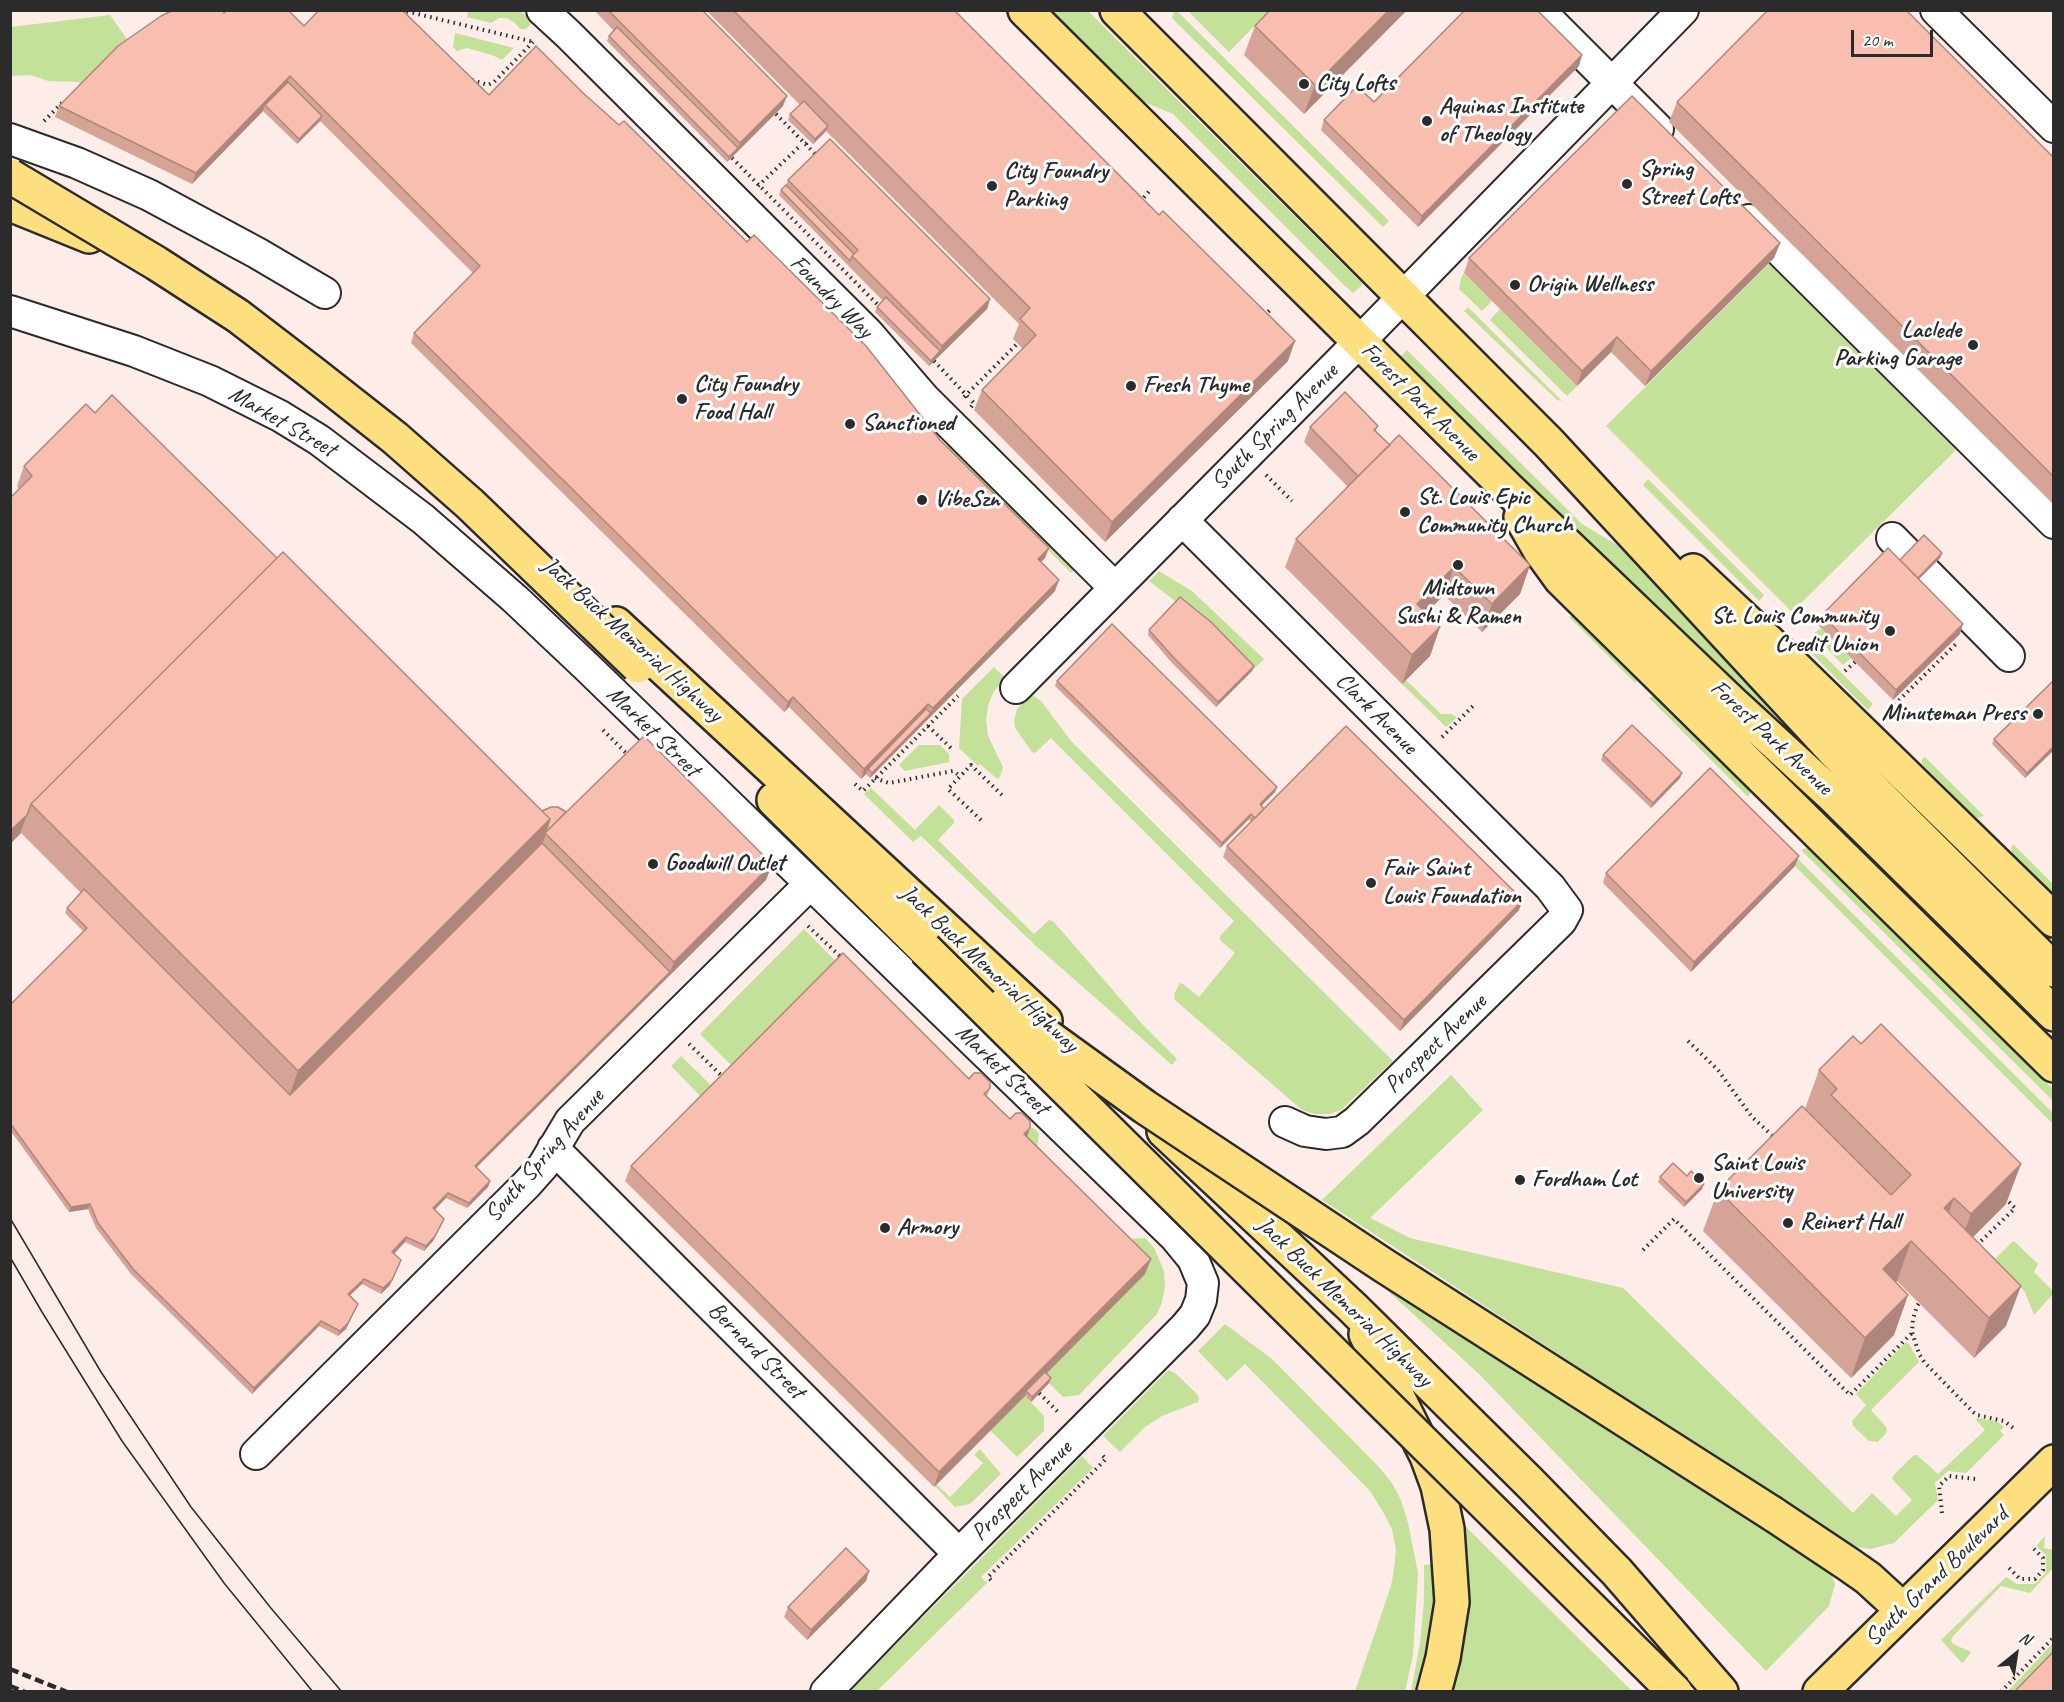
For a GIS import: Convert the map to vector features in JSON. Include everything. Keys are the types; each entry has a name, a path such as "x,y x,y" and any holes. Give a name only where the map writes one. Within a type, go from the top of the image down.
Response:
{"main road":[{"name":"Forest Park Avenue","path":"1025,10 1507,488 1732,703 1831,794 2054,1014"},
{"name":"Forest Park Avenue","path":"1117,10 1549,443 1834,751 2054,970"},
{"name":"Jack Buck Memorial Highway","path":"10,176 156,263 238,316 395,438 470,504 925,949 1675,1692"},
{"name":"Jack Buck Memorial Highway","path":"10,204 119,248 196,290 267,333 402,434 638,644 1353,1308 1617,1572 1721,1692"},
{"path":"1549,443 1646,528 1777,650 2054,920"},
{"path":"1507,488 1530,534 1561,579 2054,1065"},
{"path":"925,949 1145,1107 1383,1265 1855,1568 1903,1610"},
{"path":"1353,1308 1427,1456 1438,1486 1447,1529 1452,1602 1445,1649 1434,1692"},
{"name":"South Grand Boulevard","path":"1820,1692 2054,1462"}],"street":[{"path":"1539,10 1673,144"},
{"name":"South Spring Avenue","path":"1016,688 1404,297 1683,10"},
{"path":"1936,10 2054,127"},
{"name":"Foundry Way","path":"548,15 868,333 925,399 954,412 1114,587"},
{"path":"24,134 77,163 149,195 257,253 325,293"},
{"path":"1732,203 2054,523"},
{"name":"Market Street","path":"10,311 134,351 210,381 280,416 319,440 423,519 515,598 1175,1237 1192,1259 1203,1283"},
{"name":"Clark Avenue","path":"1182,520 1550,887 1567,910"},
{"path":"1892,538 2009,656"},
{"name":"South Spring Avenue","path":"256,1454 527,1184 543,1166 570,1121 810,884"},
{"name":"Prospect Avenue","path":"1285,1122 1305,1131 1326,1134 1342,1132 1357,1121 1561,921 1567,910"},
{"name":"Bernard Street","path":"553,1148 959,1554"},
{"name":"Prospect Avenue","path":"826,1692 959,1554 1185,1327 1195,1315 1201,1300 1203,1283"}],"path":[{"path":"401,10 409,18"},
{"path":"464,73 472,81 480,84 488,85 494,82 548,15"},
{"path":"24,134 69,96"},
{"path":"776,114 807,142 818,156"},
{"path":"732,158 880,307"},
{"path":"1132,209 1152,189"},
{"path":"1259,321 1272,308"},
{"path":"954,412 973,388 1022,338"},
{"path":"934,361 973,401 982,395"},
{"path":"1269,477 1292,501"},
{"path":"1886,713 1959,641"},
{"path":"1845,671 1855,662"},
{"path":"855,784 863,791 958,696"},
{"path":"1442,736 1473,706"},
{"path":"928,726 954,751"},
{"path":"603,730 627,754 618,762"},
{"path":"893,746 900,754"},
{"path":"981,820 948,789 971,765 1004,797"},
{"path":"869,771 876,778 889,783 953,771 960,776"},
{"path":"801,919 845,962"},
{"path":"682,1037 726,1080"},
{"path":"1688,1041 1718,1070 1752,1117 1774,1138 1782,1131"},
{"path":"1974,1248 2015,1208 1998,1192"},
{"path":"1643,1250 1674,1219 1850,1395 1912,1332"},
{"path":"1925,1296 1917,1306 1912,1332 1919,1354 1925,1363 1977,1415 2004,1421 2016,1430"},
{"path":"1033,1387 1062,1417"},
{"path":"991,1580 988,1577 1106,1459 1097,1451"},
{"path":"1942,1513 1939,1486 1949,1476 1976,1479"},
{"path":"2009,1568 2020,1579 2035,1579 2043,1570 2043,1558 2031,1546"},
{"path":"2001,1692 2054,1636"}],"green space":[{"path":"1268,10 1269,11 1229,52 1188,11"},
{"path":"468,11 520,11 534,21 526,29 520,29 506,18 499,18 491,23 467,17"},
{"path":"1046,11 1088,11 1363,284 1353,293 1173,114 1134,98"},
{"path":"1174,11 1177,11 1389,221 1383,227 1172,18"},
{"path":"110,15 131,45 84,87 78,82 48,81 31,75 11,76 11,27"},
{"path":"455,33 514,48 502,60 467,48 457,51 453,47"},
{"path":"1773,260 1959,447 1792,612 1606,426"},
{"path":"1464,273 1492,301 1482,311 1459,289"},
{"path":"1468,307 1562,401 1557,400 1464,311"},
{"path":"1500,309 1577,386 1567,396 1490,320"},
{"path":"1407,350 1582,524 1629,552 1786,721 1782,725 1662,618 1398,359"},
{"path":"969,418 1096,545 1093,547 966,421"},
{"path":"948,444 1074,571 1071,573 945,446"},
{"path":"1648,479 1764,595 1759,601 1643,485"},
{"path":"1159,571 1192,591 1264,659 1252,671 1209,627 1149,581"},
{"path":"1576,614 1641,678 1635,683 1569,617"},
{"path":"1821,628 1851,658 1843,665 1813,634"},
{"path":"1808,640 1873,704 1868,710 1806,648 1805,644"},
{"path":"994,667 1005,678 993,693 986,720 988,736 1003,767 997,779 980,764 978,766 959,748 962,699"},
{"path":"1406,680 1441,714 1451,714 1457,717 1446,727 1402,684"},
{"path":"1031,694 1041,701 1071,741 1393,1061 1341,1110 1329,1114 1315,1114 1302,1110 1175,1000 1174,994 1180,983 1199,997 1235,953 1220,940 1220,936 1234,921 1051,738 1035,753 1032,752 1015,728 1014,720 1017,709"},
{"path":"1654,696 1659,698 1749,787 1748,797 1649,698"},
{"path":"919,745 940,745 949,754 949,762 905,771 899,765"},
{"path":"1925,757 1984,816 1976,818 1922,764 1922,759"},
{"path":"871,788 915,830 939,805 954,820 954,823 938,840 1034,934 1049,920 1053,921 1143,1025 1177,1059 1172,1065 1035,945 921,836 913,842 864,794"},
{"path":"2013,844 2053,884 2053,895 2012,853"},
{"path":"1813,849 2053,1089 2053,1101 1801,850"},
{"path":"1796,857 2053,1113 2053,1124 1795,866"},
{"path":"804,929 854,980 736,1070 700,1034"},
{"path":"681,1056 716,1090 705,1101 671,1066"},
{"path":"1451,1075 1483,1110 1370,1218 1410,1238 1623,1288 1853,1513 1872,1493 1896,1516 1912,1500 1892,1479 1893,1476 1914,1455 1917,1455 1938,1474 1985,1430 1976,1420 1977,1418 1996,1421 2004,1427 2000,1431 2004,1435 1966,1473 1948,1471 1935,1483 1938,1500 1894,1543 1870,1549 1853,1546 1322,1200"},
{"path":"1032,1127 1039,1133 1037,1149 1127,1239 1145,1238 1154,1248 1164,1271 1165,1287 1157,1314 1079,1395 1063,1397 1043,1377 1023,1135"},
{"path":"2014,1241 2038,1264 2034,1272 2053,1294 2034,1315 2025,1292 1994,1260"},
{"path":"1378,1282 1830,1571 1835,1584 1829,1606 1766,1671 1479,1374"},
{"path":"1225,1324 1272,1359 1378,1466 1392,1483 1401,1500 1418,1573 1413,1655 1405,1691 1355,1691 1391,1586 1396,1550 1392,1529 1370,1491 1245,1364 1227,1381 1198,1351"},
{"path":"1906,1342 1919,1362 1871,1410 1887,1428 1886,1433 1878,1442 1869,1441 1853,1426 1852,1421 1866,1405 1856,1394"},
{"path":"1168,1370 1175,1373 1196,1393 1199,1398 1198,1402 1162,1416 1145,1427 1120,1452 1103,1436"},
{"path":"1025,1396 1044,1416 1044,1431 1017,1457 990,1430"},
{"path":"980,1449 1001,1474 970,1504 955,1507 935,1486 936,1484 950,1497 983,1463 974,1455"},
{"path":"1082,1456 1093,1468 981,1577 987,1583 877,1691 850,1691"},
{"path":"1458,1519 1632,1691 1448,1692"},
{"path":"2045,1536 2044,1548 2053,1550 2053,1568 2030,1593 2001,1586 1953,1636 1951,1640 1953,1644 1971,1652 1963,1663 1961,1662 1941,1640 2006,1577 2017,1584 2035,1584 2046,1572 2046,1555 2036,1546"},
{"path":"1434,1564 1433,1625 1424,1673 1418,1691 1411,1692 1420,1643 1424,1601 1424,1565"},
{"path":"2053,1643 2053,1657 2020,1691 2007,1692"}],"building":[{"name":"City Foundry Food Hall","path":"173,10 222,10 224,13 227,10 288,10 304,26 319,10 402,10 489,95 536,46 619,125 624,121 747,242 754,235 866,346 940,440 1049,548 1038,559 1059,580 933,708 928,704 864,769 793,697 788,702 414,333 480,266 290,76 196,173 59,106 118,46"},
{"path":"608,10 702,10 787,96 740,143"},
{"path":"733,10 954,10 1159,215 1163,211 1295,341 1112,522 982,390 1036,335 1020,319 1030,308"},
{"path":"1270,10 1389,10 1315,85 1255,26"},
{"name":"Aquinas Institute of Theology","path":"1465,10 1537,10 1582,55 1422,216 1324,120 1357,86 1374,102"},
{"name":"Laclede Parking Garage","path":"1768,10 1906,10 2054,158 2054,477 1677,102"},
{"path":"617,27 738,148 729,157 609,36"},
{"path":"288,82 322,116 299,139 265,105"},
{"name":"Spring Street Lofts","path":"1632,96 1780,243 1651,371 1617,337 1582,371 1469,258"},
{"path":"804,101 828,126 815,139 790,114"},
{"path":"830,139 990,299 942,346 852,256 858,250 788,180"},
{"path":"786,185 854,254 850,261 781,190"},
{"path":"886,297 940,351 931,361 877,307"},
{"path":"1345,392 1378,426 1374,430 1390,445 1358,476 1310,427"},
{"path":"112,395 277,558 31,804 27,815 10,831 10,498 32,476 24,466 86,404 95,413"},
{"path":"1399,435 1530,565 1492,604 1454,567 1417,604 1440,627 1412,655 1296,539"},
{"path":"1924,535 1942,553 1918,578 1900,560"},
{"name":"St. Louis Community Credit Union","path":"1888,548 1963,624 1896,690 1822,615"},
{"path":"283,552 550,819 298,1071 31,804"},
{"path":"1180,597 1211,622 1254,666 1218,702 1149,630"},
{"path":"1112,624 1277,787 1260,804 1264,809 1255,818 1251,814 1222,843 1057,681"},
{"name":"Minuteman Press","path":"2054,680 2054,746 2027,773 1994,739"},
{"path":"926,709 931,713 872,773 868,769"},
{"path":"1632,725 1682,773 1653,803 1603,755"},
{"name":"Fair Saint Louis Foundation","path":"1346,726 1523,900 1404,1020 1227,846"},
{"name":"Goodwill Outlet","path":"644,736 772,864 674,962 545,833"},
{"path":"1710,768 1799,856 1694,962 1606,873"},
{"path":"558,807 566,812 546,832 550,819 542,811"},
{"path":"542,843 670,972 475,1166 490,1181 469,1203 448,1193 433,1208 444,1219 435,1236 426,1246 406,1237 392,1252 401,1260 392,1280 383,1288 364,1279 348,1294 358,1304 348,1323 340,1331 321,1321 254,1388 133,1269 98,1223 90,1204 71,1207 10,1123 10,1005 87,928 67,908 84,889 290,1095"},
{"name":"Armory","path":"843,953 969,1079 974,1073 981,1073 990,1082 990,1088 984,1094 1010,1119 1016,1113 1022,1113 1030,1121 1030,1128 1024,1134 1151,1259 939,1472 631,1166"},
{"name":"Reinert Hall","path":"1881,1024 2021,1164 1971,1214 1954,1198 1944,1208 2021,1286 1989,1318 1911,1241 1883,1269 1908,1295 1865,1338 1718,1190 1802,1106 1891,1195 1911,1175 1831,1095 1837,1089 1819,1070 1853,1036 1861,1044"},
{"path":"1673,1163 1687,1176 1691,1171 1704,1184 1686,1202 1660,1177"},
{"path":"1045,1372 1051,1378 1032,1397 1026,1391"},
{"path":"846,1548 869,1571 811,1630 788,1607"},
{"path":"2054,1651 2054,1692 2014,1692"}],"tram line":[{"path":"10,1218 101,1372 191,1507 270,1607 342,1692"},
{"path":"10,1257 122,1441 224,1583 313,1692"}],"railway":[{"path":"10,1669 67,1692"},
{"path":"10,1686 25,1692"}],"place":[{"name":"City Lofts","path":"1304,84"},
{"name":"Aquinas Institute of Theology","path":"1427,121"},
{"name":"Spring Street Lofts","path":"1627,184"},
{"name":"City Foundry Parking","path":"992,186"},
{"name":"Origin Wellness","path":"1515,285"},
{"name":"Laclede Parking Garage","path":"1973,345"},
{"name":"Fresh Thyme","path":"1131,386"},
{"name":"City Foundry Food Hall","path":"682,399"},
{"name":"Sanctioned","path":"850,424"},
{"name":"VibeSzn","path":"922,500"},
{"name":"St. Louis Epic Community Church","path":"1405,512"},
{"name":"Midtown Sushi & Ramen","path":"1458,565"},
{"name":"St. Louis Community Credit Union","path":"1890,631"},
{"name":"Minuteman Press","path":"2038,714"},
{"name":"Goodwill Outlet","path":"653,864"},
{"name":"Fair Saint Louis Foundation","path":"1371,883"},
{"name":"Saint Louis University","path":"1699,1178"},
{"name":"Fordham Lot","path":"1520,1180"},
{"name":"Reinert Hall","path":"1788,1223"},
{"name":"Armory","path":"885,1228"}]}
